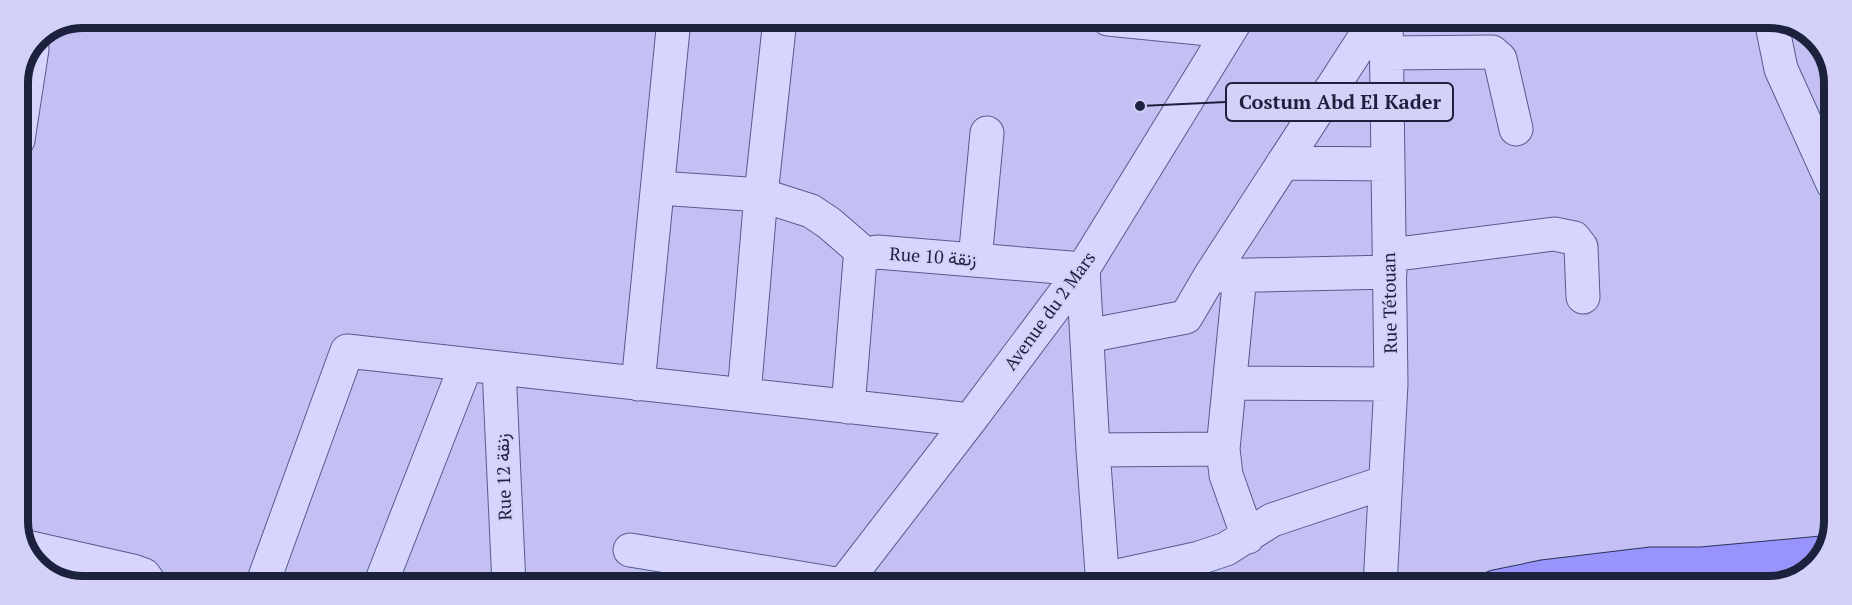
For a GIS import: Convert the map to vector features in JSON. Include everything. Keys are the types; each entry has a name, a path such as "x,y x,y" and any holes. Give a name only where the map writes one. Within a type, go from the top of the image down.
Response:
{"main road":[{"path":"1550,576 1652,564 1702,564 1812,554"},
{"path":"1702,564 1744,576"}],"street":[{"path":"638,384 673,28"},
{"path":"744,395 761,195 779,28"},
{"name":"Avenue du 2 Mars","path":"849,576 1083,269 1230,28"},
{"path":"1087,336 1186,317 1225,275 1283,163 1371,28"},
{"name":"Rue Tétouan","path":"1381,576 1391,384 1386,28"},
{"path":"1773,29 1781,69 1823,162"},
{"path":"1386,53 1492,52 1500,59 1516,129"},
{"path":"975,260 987,133"},
{"path":"1283,163 1388,164"},
{"path":"659,188 761,195 811,211 829,223 866,255"},
{"path":"1225,275 1390,263 1554,234 1574,238 1581,247 1583,297"},
{"name":"Rue 10 زنقة","path":"848,407 860,260 866,255 877,252 1083,269"},
{"path":"1083,269 1103,576"},
{"path":"1225,275 1230,382 1222,449 1226,475 1248,537"},
{"path":"265,576 347,351 970,420"},
{"path":"384,576 466,365"},
{"name":"Rue 12 زنقة","path":"499,368 509,576"},
{"path":"1230,382 1391,384"},
{"path":"1093,450 1222,449"},
{"path":"1127,576 1226,549 1272,520 1386,482"},
{"path":"37,550 133,571 145,576"},
{"path":"630,550 787,576"}],"place":[{"name":"Costum Abd El Kader","path":"1140,106"}]}
